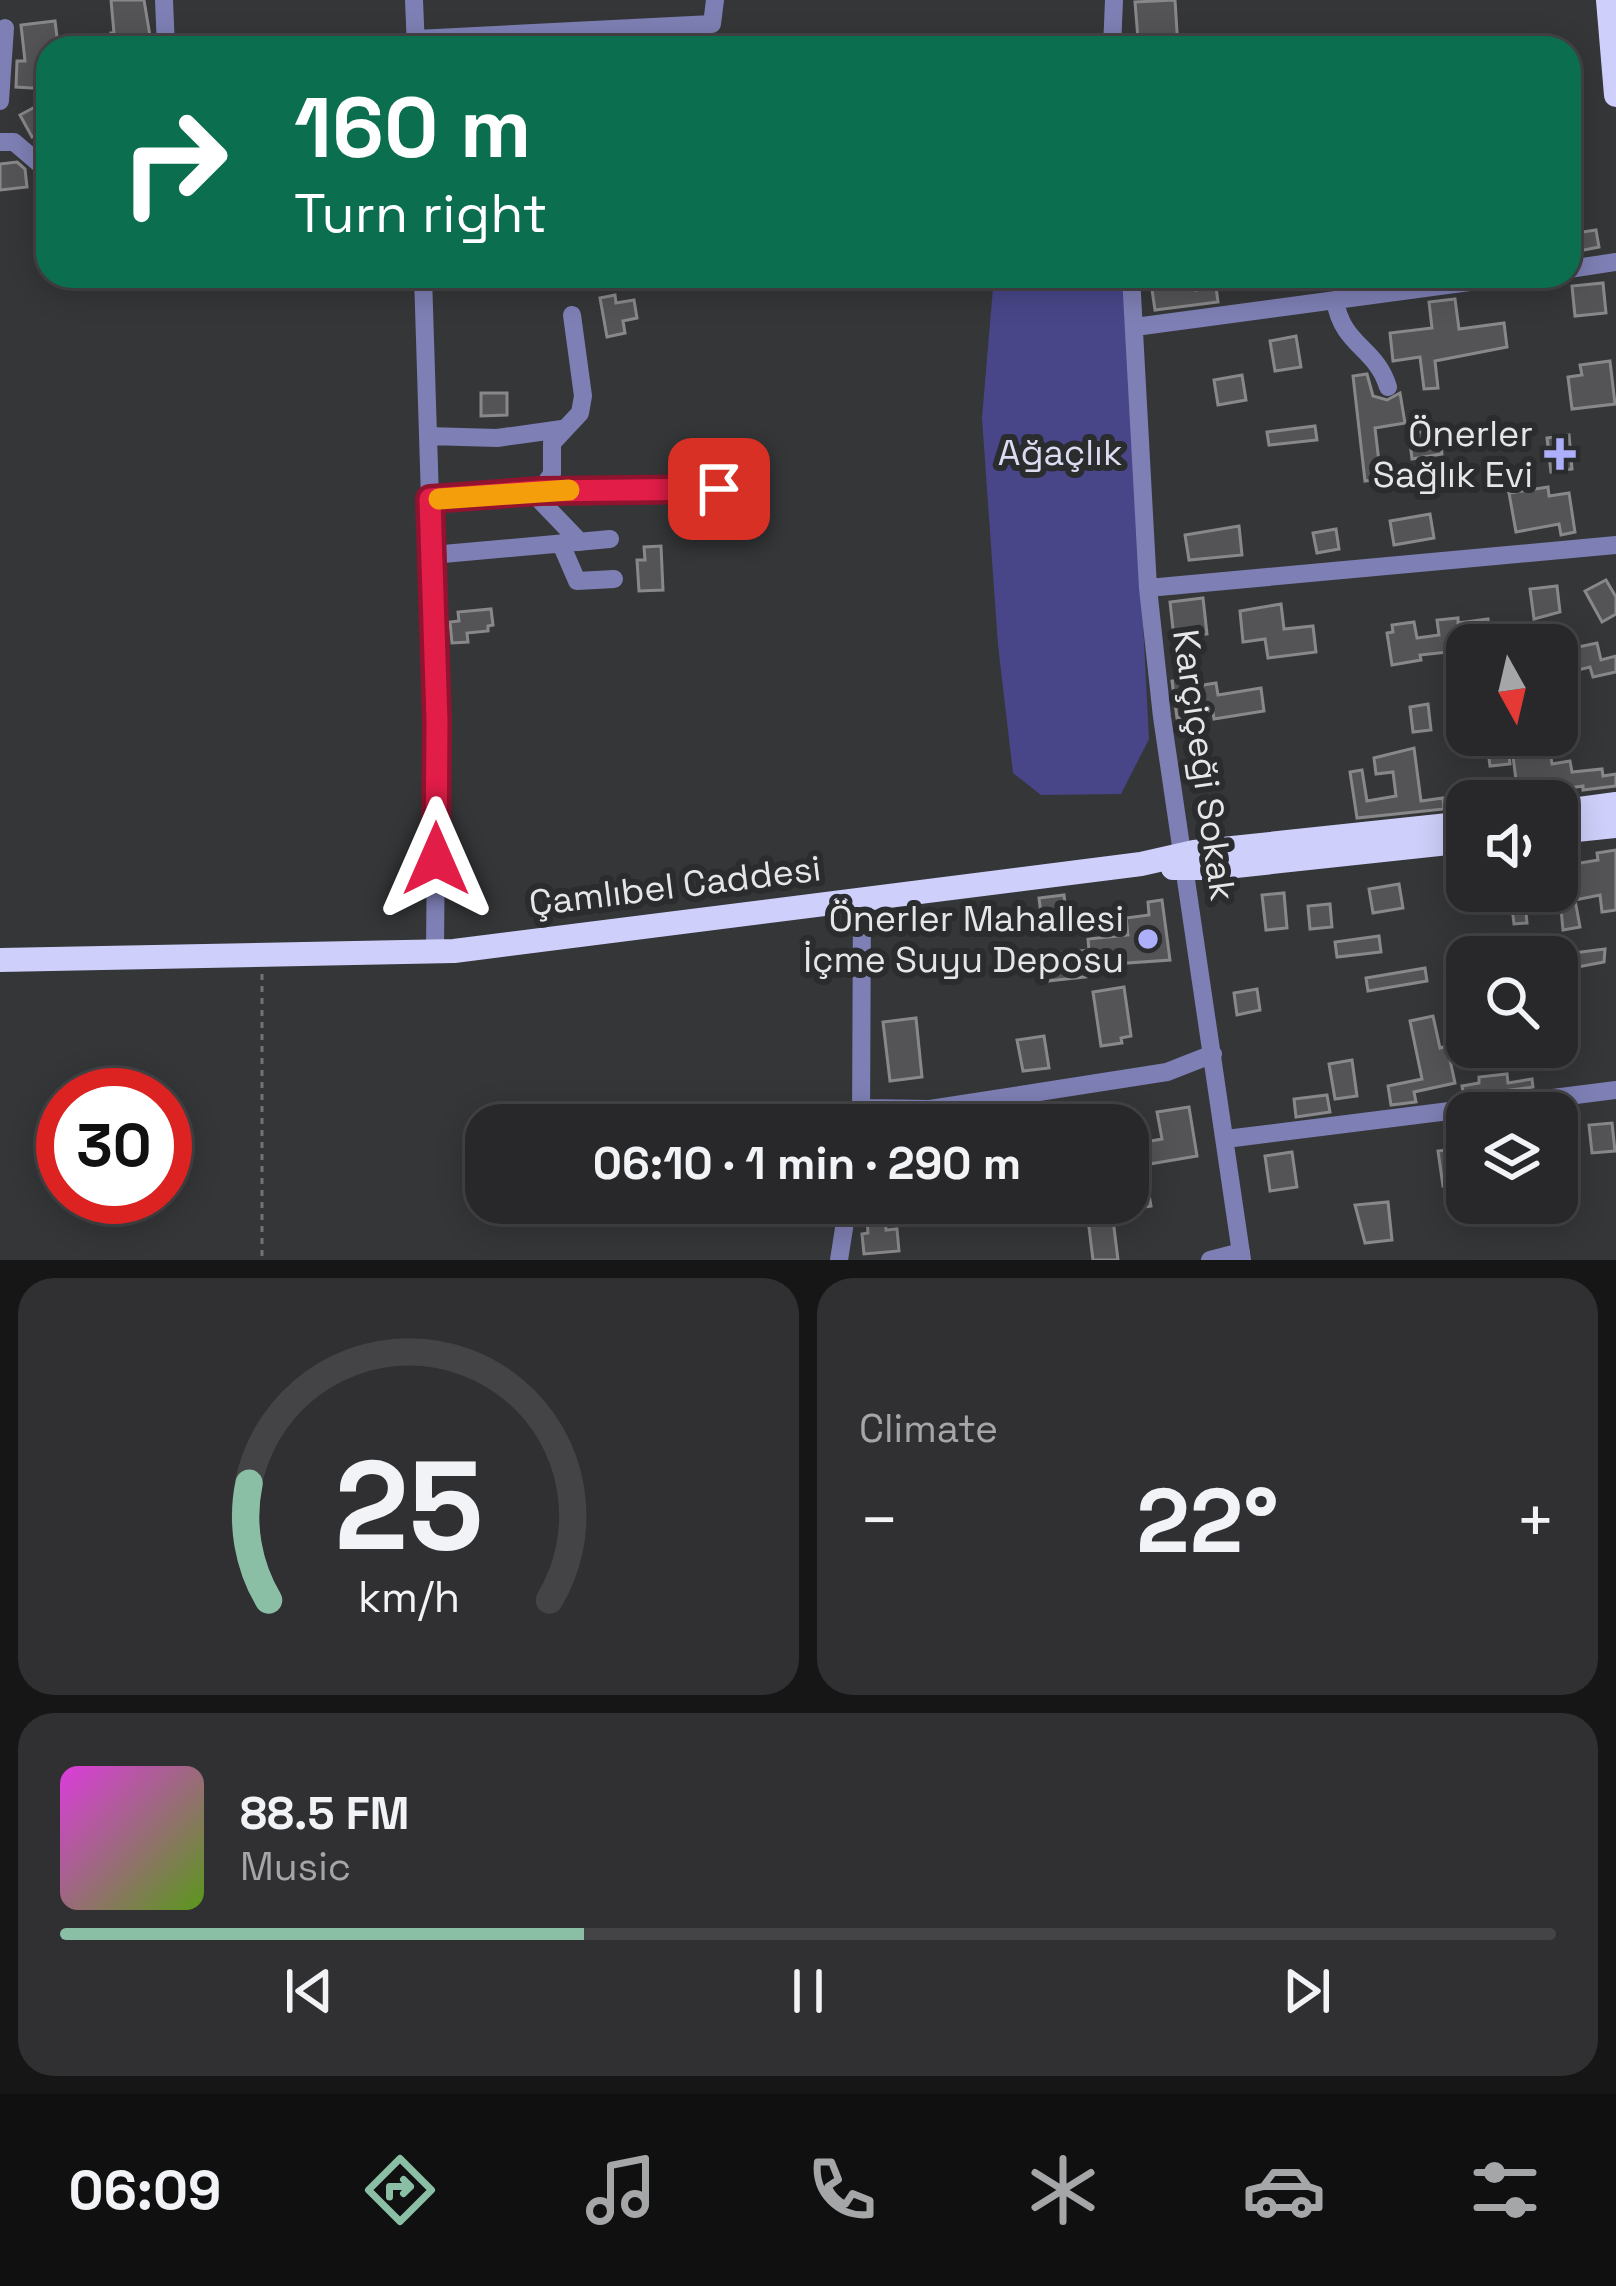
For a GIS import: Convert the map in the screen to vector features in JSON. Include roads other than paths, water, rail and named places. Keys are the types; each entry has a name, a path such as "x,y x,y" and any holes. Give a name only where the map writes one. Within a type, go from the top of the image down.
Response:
{"main road":[{"path":"1608,0 1616,94"},
{"path":"1578,809 1616,804"},
{"path":"1184,862 1446,826"},
{"path":"1578,830 1616,826"},
{"path":"1184,862 1446,843"},
{"name":"Çamlıbel Caddesi","path":"0,960 435,951 1184,862"}],"street":[{"path":"164,0 166,36"},
{"path":"414,0 416,36"},
{"path":"534,36 712,24 716,0"},
{"path":"1112,36 1114,0"},
{"path":"0,101 5,28"},
{"path":"0,142 14,142 36,161"},
{"path":"1581,266 1616,262"},
{"path":"423,288 437,721 435,951"},
{"name":"Karçiçeği Sokak","path":"1132,288 1148,588 1162,718 1241,1256"},
{"path":"1135,327 1424,288"},
{"path":"1335,300 1340,325 1378,363 1388,387"},
{"path":"536,491 552,474 552,443 580,413 583,396 572,315"},
{"path":"428,436 497,438 562,429"},
{"path":"430,499 536,491 719,489"},
{"path":"536,491 570,543 577,581 614,579"},
{"path":"432,555 610,539"},
{"path":"1148,588 1616,545"},
{"path":"862,897 862,1104"},
{"path":"963,1104 1167,1072 1213,1054"},
{"path":"1226,1139 1616,1090"},
{"path":"839,1260 845,1224"},
{"path":"1210,1260 1241,1256"}],"place":[{"name":"Önerler Sağlık Evi","path":"1560,454"},
{"name":"Önerler Mahallesi İçme Suyu Deposu","path":"1148,939"}],"park label":[{"name":"Ağaçlık","path":"1060,452"}]}
